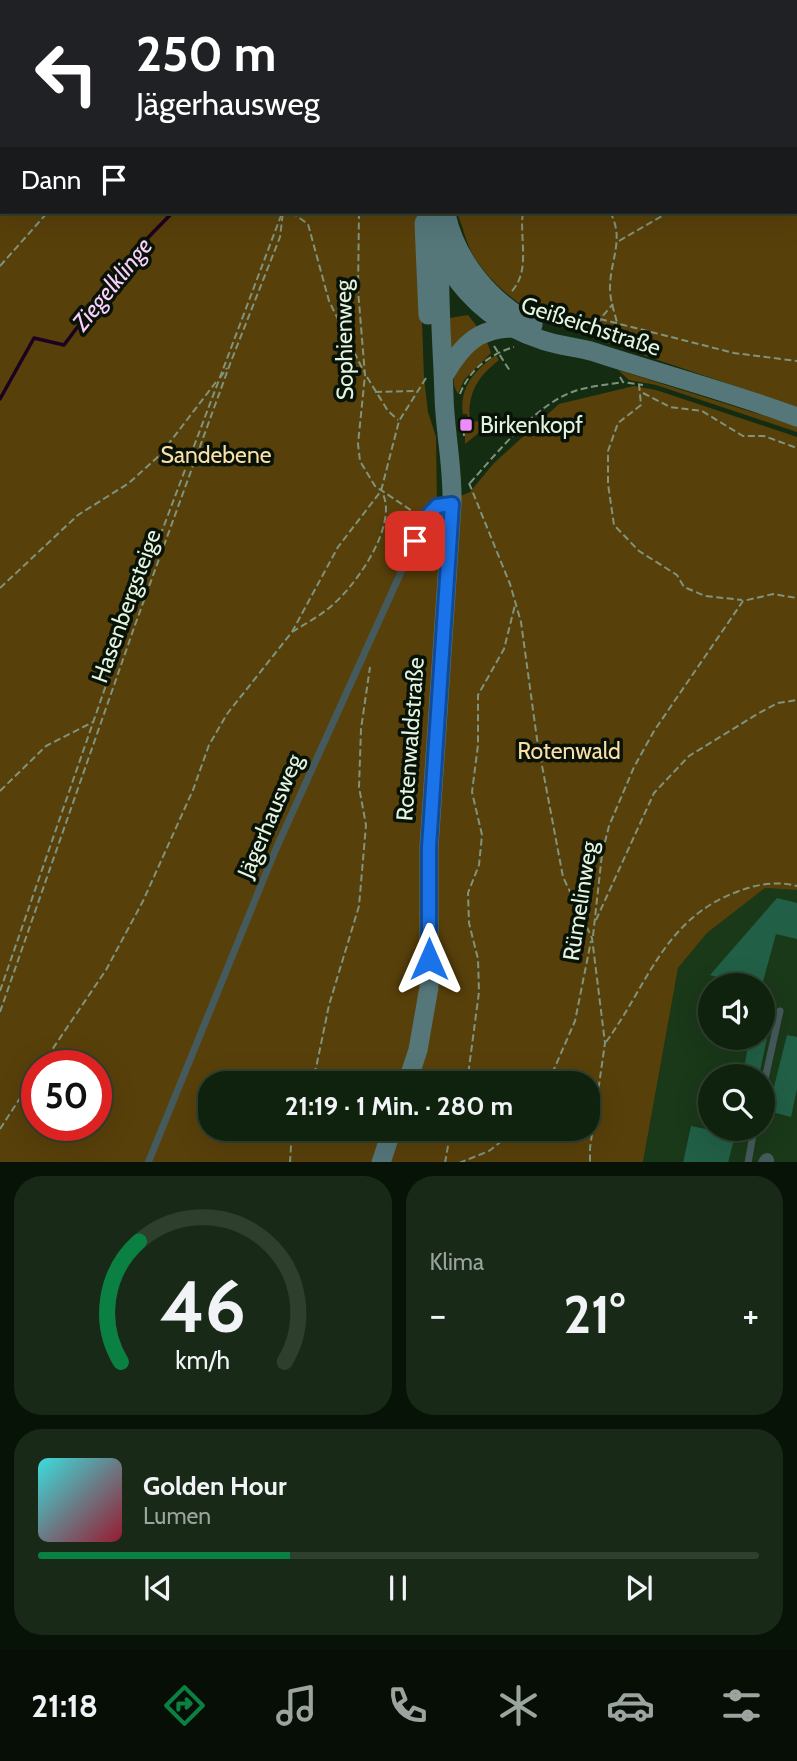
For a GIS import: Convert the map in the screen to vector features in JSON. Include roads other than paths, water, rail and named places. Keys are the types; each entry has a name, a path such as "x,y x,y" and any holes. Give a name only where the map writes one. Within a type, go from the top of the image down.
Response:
{"main road":[{"name":"Rotenwaldstraße","path":"411,1071 418,1051 429,986 429,847 452,504 452,399 435,374 424,256 426,214"},
{"name":"Geißeichstraße","path":"427,214 438,250 472,298 518,337 581,349 797,417"},
{"name":"Rotenwaldstraße","path":"444,214 438,250 435,376 452,399"},
{"name":"Rotenwaldstraße","path":"445,214 461,254 487,290 523,319 581,349"},
{"path":"435,376 467,341 489,331 518,337"},
{"path":"381,1162 388,1141"}],"lane":[{"name":"Jägerhausweg","path":"148,1162 275,851 425,519 437,506 452,504"},
{"path":"768,1064 780,1011"},
{"path":"748,1162 752,1141"}],"waterway":[{"name":"Ziegelklinge","path":"0,399 34,338 64,345 133,253 171,214"}],"place":[{"name":"Birkenkopf","path":"466,425"}],"park label":[{"name":"Sandebene","path":"216,455"},
{"name":"Rotenwald","path":"569,751"}]}
